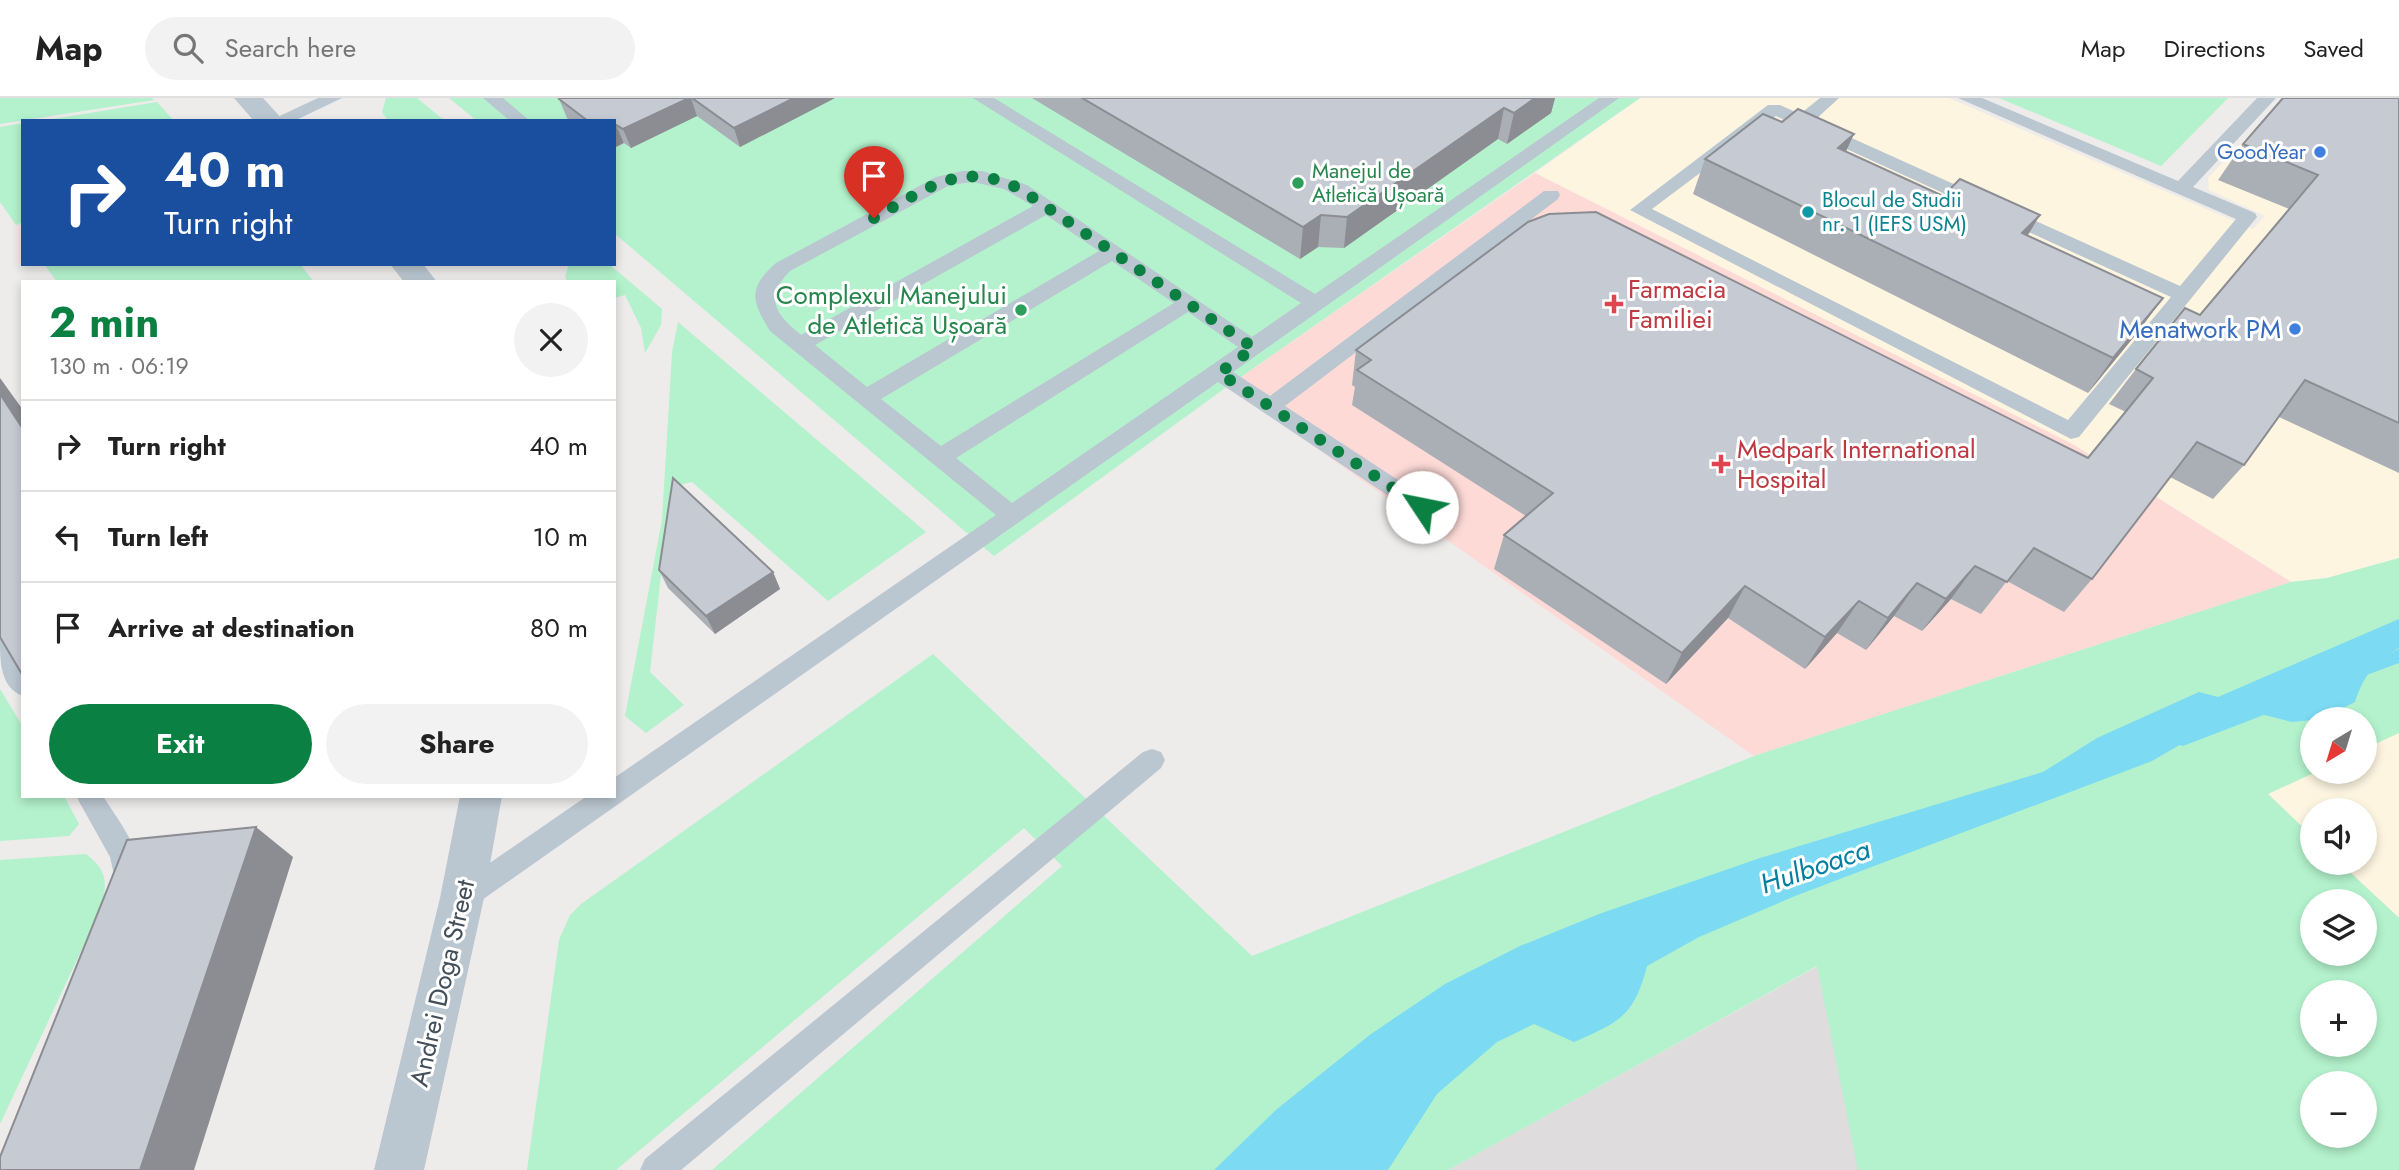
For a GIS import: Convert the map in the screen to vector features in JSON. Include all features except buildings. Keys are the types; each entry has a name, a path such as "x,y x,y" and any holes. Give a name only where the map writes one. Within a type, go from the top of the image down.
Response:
{"street":[{"path":"248,98 268,119"},
{"path":"407,266 420,280"},
{"name":"Andrei Doga Street","path":"399,1170 462,898 481,798"}],"lane":[{"path":"283,119 333,98"},
{"path":"492,98 518,119"},
{"path":"982,98 1317,304"},
{"path":"616,792 1610,98"},
{"path":"1802,121 1830,98"},
{"path":"1967,98 2248,217 2071,431 1639,211 1774,109 2183,295"},
{"path":"2181,189 2267,98"},
{"path":"1013,516 777,326 763,297 768,281 783,267 943,181 960,176 980,175 1000,179 1046,207 1254,348"},
{"path":"1271,406 1551,195"},
{"path":"801,344 1046,207"},
{"path":"866,398 1112,252"},
{"path":"940,457 1188,303"},
{"path":"1219,373 1422,507"},
{"path":"0,649 21,683"},
{"path":"656,1170 1152,760"},
{"path":"90,798 123,855 129,880 123,907"},
{"path":"462,898 606,798"}],"shaded area":[{"path":"1640,98 1949,98 2253,229 2265,216 2209,190 2208,178 2285,98 2399,98 2399,558 2327,578 2291,582 2074,445 1535,173"},
{"name":"Medpark International Hospital","path":"1535,173 2074,445 2291,582 1754,756 1228,386"},
{"path":"2399,733 2399,918 2377,897 2377,889 2368,889 2353,875 2377,875 2377,798 2300,798 2300,825 2268,794 2300,779 2300,784 2377,784 2377,743"},
{"path":"2300,839 2300,875 2353,875 2368,889 2300,889 2300,966 2377,966 2377,897 2399,918 2399,1170 1448,1170 1818,966"}],"green space":[{"path":"0,98 154,100 21,119 0,124"},
{"path":"386,98 417,98 443,119 387,119 382,112"},
{"name":"Complexul Manejului de Atletică Ușoară","path":"449,98 1640,98 1228,386 994,556 616,235 616,119 475,119"},
{"path":"1999,98 2228,98 2161,166"},
{"path":"157,102 172,119 52,119"},
{"path":"21,123 21,223 16,225 0,202 0,127"},
{"path":"45,266 302,266 312,280 56,280"},
{"path":"568,266 611,266 662,309 661,325 645,353 641,328 625,295 616,297 616,280 567,280 565,277"},
{"path":"678,322 926,532 828,601 692,482 671,487 650,672 684,705 646,733 625,716 662,520 672,352"},
{"path":"2399,558 2399,733 2377,743 2377,707 2300,707 2300,779 2268,794 2300,825 2300,875 2353,875 2368,889 2300,889 2300,966 2377,966 2377,897 2399,918 2399,1170 1858,1170 1817,966 1448,1170 712,1170 1062,866 1024,828 616,1170 527,1170 559,940 570,915 581,904 933,654 1252,956 1754,756 2291,582 2327,578"},
{"path":"0,689 21,724 21,798 65,798 79,824 69,836 0,841"},
{"path":"86,854 100,868 105,881 98,915 0,1124 0,860"}],"water":[{"path":"2399,619 2399,648 2371,670 2355,702 2345,707 2300,707 2300,721 2292,722 2257,713 2231,715 2152,761 1795,896 1699,937 1647,966 1637,996 1630,1007 1614,1022 1590,1035 1574,1042 1534,1024 1497,1042 1437,1094 1388,1170 1214,1170 1277,1109 1371,1034 1445,984 1520,946 1599,914 1760,858 2043,772 2097,738 2199,692 2218,697"}],"waterway":[{"name":"Hulboaca","path":"2356,672 2399,656"},
{"name":"Hulboaca","path":"2183,738 2268,706"}],"place":[{"name":"GoodYear","path":"2320,152"},
{"name":"Manejul de Atletică Ușoară","path":"1298,183"},
{"name":"Blocul de Studii nr. 1 (IEFS USM)","path":"1808,212"},
{"name":"Farmacia Familiei","path":"1614,304"},
{"name":"Complexul Manejului de Atletică Ușoară","path":"1021,310"},
{"name":"Menatwork PM","path":"2295,329"},
{"name":"Medpark International Hospital","path":"1721,464"}],"route":[{"path":"874,218 943,181 960,176 980,175 1000,179 1020,189 1254,348 1219,373 1422,507"}]}
